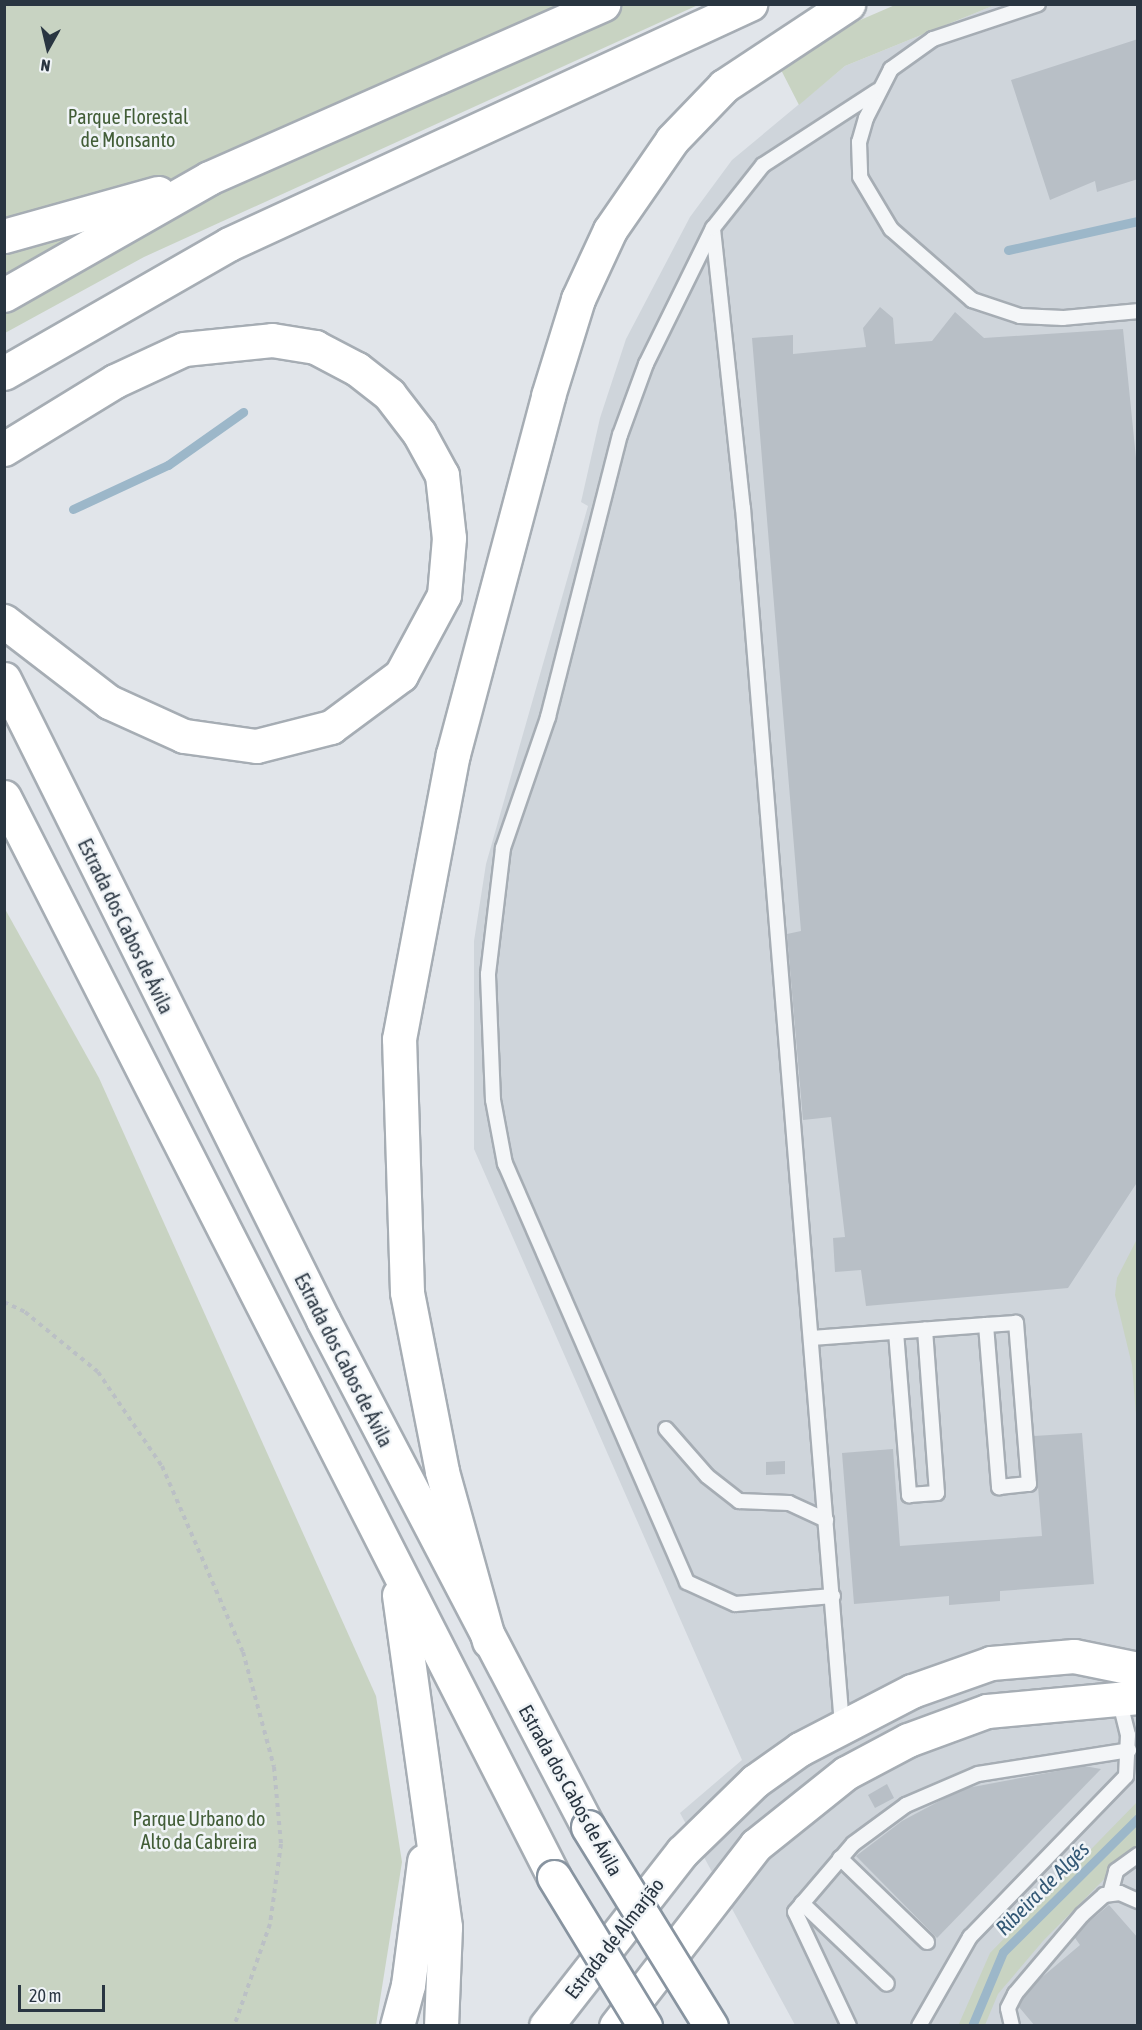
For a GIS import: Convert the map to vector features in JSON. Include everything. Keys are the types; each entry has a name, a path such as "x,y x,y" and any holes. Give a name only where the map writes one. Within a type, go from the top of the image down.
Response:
{"main road":[{"path":"4,295 209,178 603,4"},
{"path":"4,373 229,244 750,4"},
{"path":"489,1641 442,1471 407,1292 399,1039 453,754 548,396 578,299 610,230 672,140 724,86 848,4"},
{"path":"4,236 209,178"},
{"path":"4,449 115,381 184,349 272,340 315,347 357,369 389,394 419,433 442,475 449,538 444,595 427,635 401,675 331,728 256,746 184,736 109,702 4,621"},
{"name":"Estrada dos Cabos de Ávila","path":"4,680 489,1641 588,1827 711,2025"},
{"path":"4,797 396,1572 554,1877 645,2025"},
{"path":"4,843 68,920"},
{"path":"396,1572 445,1927 441,2025"},
{"name":"Estrada de Almarjão","path":"546,2025 682,1852 755,1781 842,1725 991,1663 1074,1656 1115,1685"},
{"path":"616,2025 708,1907 785,1818 879,1754 987,1711 1115,1685"},
{"path":"397,2025 408,1985 429,1824"}],"lane":[{"path":"1038,4 933,39 891,69 876,92 859,142 860,177 891,230 941,278 972,300 1020,316 1064,318 1137,311"},
{"path":"833,1596 735,1604 687,1582 506,1164 493,1101 488,974 503,848 548,717 620,435 646,364 713,228 763,165 876,92"},
{"path":"713,228 743,508 756,701 812,1338 842,1725"},
{"path":"812,1338 925,1329 1016,1323 1029,1484 999,1486 986,1325"},
{"path":"896,1332 909,1495 938,1493 925,1329"},
{"path":"666,1429 707,1476 739,1501 789,1503 826,1520"},
{"path":"919,2025 970,1937 1113,1795 1126,1776 1129,1750 1115,1685"},
{"path":"849,2025 795,1912 840,1858 880,1821 955,1782 1005,1766 1129,1750"},
{"path":"1012,2025 1008,2008 1015,1994 1082,1915 1110,1894 1116,1871 1137,1856"},
{"path":"840,1858 927,1942"},
{"path":"1110,1894 1137,1901"},
{"path":"802,1903 887,1984"}],"path":[{"path":"4,1302 25,1312 98,1372 162,1466 243,1652 274,1767 281,1844 270,1924 234,2025"}],"shaded area":[{"path":"995,5 1137,5 1137,2025 795,2025 680,1813 742,1760 474,1149 474,941 486,864 588,506 581,502 600,418 626,339 690,217 732,160 845,66"}],"green space":[{"name":"Parque Florestal de Monsanto","path":"4,5 698,5 144,257 5,333"},
{"path":"895,5 995,5 845,66 799,105 779,66 828,34"},
{"name":"Parque Urbano do Alto da Cabreira","path":"5,909 99,1078 376,1696 402,1862 376,2025 5,2025"},
{"path":"1137,1239 1137,1427 1132,1365 1115,1295 1117,1278"},
{"path":"1137,1802 1137,1846 1043,1941 998,1994 985,2025 958,2026 990,1953"}],"building":[{"path":"1138,39 1138,179 1097,192 1095,181 1050,200 1011,80"},
{"path":"880,307 893,318 895,344 932,341 955,312 984,338 1123,329 1138,478 1138,1181 1068,1288 866,1306 861,1270 835,1272 833,1238 845,1237 831,1117 803,1120 787,934 801,931 752,338 793,335 793,354 866,347 863,328"},
{"path":"1082,1433 1094,1584 1000,1591 1000,1601 949,1605 949,1596 854,1604 842,1453 893,1449 900,1546 1042,1536 1034,1436"},
{"path":"785,1461 785,1474 766,1475 766,1462"},
{"path":"1084,1766 1101,1769 937,1938 856,1856 902,1821 962,1789"},
{"path":"887,1784 894,1798 875,1808 868,1795"},
{"path":"1109,1905 1138,1938 1138,2026 1035,2026 1014,2001 1080,1945 1073,1935"}],"waterway":[{"path":"1008,250 1138,221"},
{"path":"73,509 168,465 243,412"},
{"name":"Ribeira de Algés","path":"972,2026 1003,1952 1138,1818"}]}
